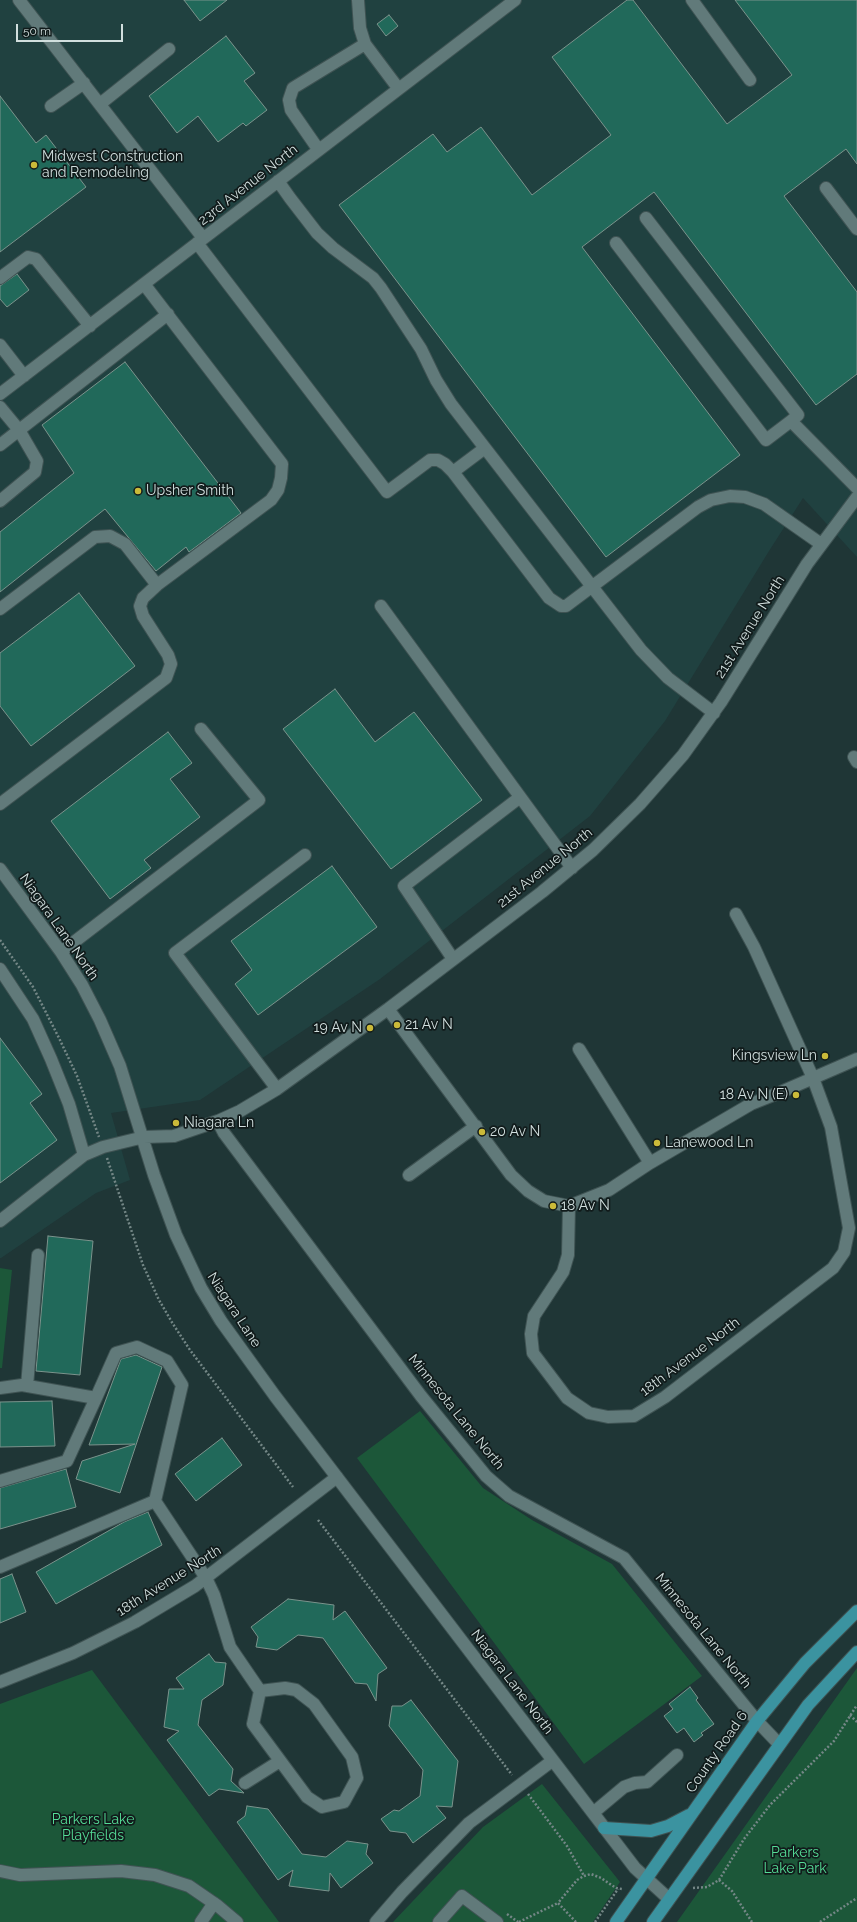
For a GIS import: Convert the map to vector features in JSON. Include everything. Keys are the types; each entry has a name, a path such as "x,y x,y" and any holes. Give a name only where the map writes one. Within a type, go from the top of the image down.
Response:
{"main road":[{"name":"County Road 6","path":"616,1922 757,1721 805,1664 857,1611"},
{"path":"653,1922 808,1705 857,1652"},
{"path":"604,1828 651,1831 668,1826 692,1813"}],"street":[{"path":"19,0 100,104 387,492 430,460 438,460 445,464 453,472 554,603 566,606 698,507 711,500 730,496 745,497 764,504 821,544"},
{"path":"358,0 360,28 365,44 398,88"},
{"name":"23rd Avenue North","path":"0,394 514,0"},
{"path":"692,0 750,80"},
{"path":"318,150 292,110 289,100 293,88 365,44"},
{"path":"100,104 169,49"},
{"path":"51,106 84,83"},
{"path":"278,181 317,233 333,248 373,278 381,288 421,349 441,391 592,587 653,663 668,678 714,714"},
{"path":"826,188 857,229"},
{"path":"616,243 766,440 798,415 646,218"},
{"path":"0,278 28,257 36,259 90,326"},
{"path":"0,804 166,678 171,664 168,655 143,616 140,606 143,598 157,585 271,500 278,490 282,464 144,284"},
{"path":"0,445 168,314"},
{"path":"0,345 24,376"},
{"path":"0,407 19,430 37,461 35,472 0,501"},
{"path":"790,420 857,488"},
{"path":"453,472 484,448"},
{"name":"21st Avenue North","path":"0,1221 84,1155 103,1147 144,1137 174,1136 218,1121 277,1089 388,1009 594,850 640,804 683,755 714,714 806,564 857,497"},
{"path":"0,609 95,537 110,536 125,544 157,585"},
{"path":"381,606 519,798 572,868"},
{"path":"61,952 259,800 201,729"},
{"path":"454,959 404,886 519,798"},
{"path":"277,1089 175,953 305,855"},
{"name":"Niagara Lane North","path":"0,869 61,952 89,997 112,1045 144,1137"},
{"name":"18th Avenue North","path":"569,1206 568,1255 563,1272 534,1316 531,1334 533,1353 567,1398 590,1413 608,1417 634,1416 665,1397 833,1268 844,1252 849,1228 831,1127 813,1078 754,946 736,914"},
{"path":"0,969 33,1019 69,1104 84,1155"},
{"path":"388,1009 511,1175 528,1191 544,1201 569,1206 609,1190 650,1163 751,1104 857,1059"},
{"path":"579,1049 650,1163"},
{"name":"Minnesota Lane North","path":"218,1121 224,1132 421,1396 486,1476 509,1496 624,1558 757,1721 779,1744"},
{"path":"409,1175 476,1126"},
{"name":"Niagara Lane","path":"144,1137 154,1175 173,1229 201,1288 240,1349 337,1478"},
{"path":"27,1386 38,1255"},
{"path":"0,1481 67,1461 116,1353 137,1347 167,1361 182,1385 155,1501 206,1578 214,1596 230,1647 260,1691 253,1724 308,1797 322,1807 344,1802 357,1778 352,1757 314,1704 296,1690 285,1688 260,1691"},
{"path":"0,1388 27,1386 96,1398"},
{"name":"Niagara Lane North","path":"337,1478 635,1868 669,1899"},
{"name":"18th Avenue North","path":"0,1682 73,1653 135,1622 206,1578 337,1478"},
{"path":"0,1567 155,1501"},
{"path":"593,1813 624,1787 635,1783 647,1782 677,1755"},
{"path":"246,1783 280,1760"},
{"path":"376,1922 402,1892 469,1823 552,1761"},
{"path":"0,1871 20,1875 121,1871 155,1875 189,1886 214,1903 237,1922"},
{"path":"439,1922 462,1896 497,1922"},
{"path":"201,1922 214,1903"}],"path":[{"path":"0,940 33,987 59,1038 84,1094 143,1265 162,1306 190,1350 294,1487"},
{"path":"318,1520 567,1846 584,1876"},
{"path":"692,1888 706,1887 719,1880 744,1839 770,1805 834,1741 857,1705"},
{"path":"850,1715 857,1722"},
{"path":"519,1922 558,1903 568,1890 584,1876 591,1874 622,1889"},
{"path":"719,1880 732,1891 752,1922"},
{"path":"595,1922 618,1888"},
{"path":"820,1922 857,1898"},
{"path":"558,1903 576,1922"}],"shaded area":[{"path":"0,0 857,0 857,557 803,498 665,721 590,816 380,979 200,1100 111,1113 130,1180 96,1193 1,1258 0,1258"}],"green space":[{"path":"0,1268 12,1270 2,1368 0,1368"},
{"path":"420,1411 483,1488 532,1520 612,1564 702,1676 584,1764 357,1458"},
{"name":"Parkers Lake Park","path":"857,1668 857,1922 677,1922"},
{"name":"Parkers Lake Playfields","path":"92,1670 279,1922 0,1922 0,1704"},
{"path":"542,1784 620,1882 593,1922 393,1922 483,1827"}],"building":[{"path":"184,0 227,0 200,21"},
{"path":"627,0 633,0 727,124 792,75 735,0 857,0 857,164 846,149 784,196 857,292 857,374 816,405 654,192 582,247 740,455 606,557 339,205 433,134 447,152 481,127 532,195 611,135 552,57"},
{"path":"389,15 398,26 386,36 377,24"},
{"path":"226,36 255,73 244,81 267,110 246,126 243,123 218,142 198,116 177,133 149,96"},
{"name":"Midwest Construction and Remodeling","path":"0,96 36,143 46,135 86,187 0,252"},
{"path":"17,274 29,290 7,307 0,299 0,286"},
{"name":"Upsher Smith","path":"125,362 241,513 189,552 186,547 156,571 105,509 0,592 0,532 74,473 42,425"},
{"path":"79,593 135,666 31,746 0,706 0,653"},
{"path":"335,689 375,742 414,712 482,800 391,869 283,729"},
{"path":"168,732 192,763 170,779 200,817 144,860 151,868 110,899 51,821"},
{"path":"332,866 377,927 258,1015 235,984 252,970 231,941"},
{"path":"0,1038 42,1094 30,1103 57,1140 0,1183"},
{"path":"48,1236 93,1241 80,1375 36,1371"},
{"path":"136,1355 162,1367 120,1493 76,1479 82,1461 135,1444 89,1445 121,1359"},
{"path":"52,1401 55,1446 0,1447 0,1402"},
{"path":"222,1438 242,1465 196,1501 175,1474"},
{"path":"66,1469 76,1507 0,1529 0,1488"},
{"path":"148,1512 162,1545 56,1604 36,1572 124,1522"},
{"path":"12,1574 26,1612 0,1623 0,1579"},
{"path":"288,1599 334,1605 333,1620 345,1611 387,1668 378,1674 376,1701 367,1684 355,1683 323,1638 298,1635 277,1650 256,1647 258,1637 251,1627"},
{"path":"209,1654 215,1662 226,1663 223,1685 202,1700 198,1725 233,1769 231,1781 244,1793 219,1789 209,1796 167,1740 179,1731 164,1727 169,1689 184,1689 176,1678"},
{"path":"690,1687 698,1698 696,1700 714,1724 701,1733 703,1735 694,1742 684,1728 677,1733 664,1716 673,1709 669,1704"},
{"path":"411,1700 458,1761 452,1807 436,1806 446,1818 413,1843 406,1833 390,1831 381,1819 394,1810 399,1811 420,1796 423,1770 389,1726 392,1706 402,1706"},
{"path":"247,1806 268,1809 302,1854 326,1857 347,1841 368,1844 366,1854 373,1863 341,1888 330,1873 329,1891 289,1886 293,1870 278,1880 237,1822 245,1816"}],"place":[{"name":"Midwest Construction and Remodeling","path":"34,165"},
{"name":"Upsher Smith","path":"138,491"},
{"name":"21 Av N","path":"397,1025"},
{"name":"19 Av N","path":"370,1028"},
{"name":"Kingsview Ln","path":"825,1056"},
{"name":"18 Av N (E)","path":"796,1095"},
{"name":"Niagara Ln","path":"176,1123"},
{"name":"20 Av N","path":"482,1132"},
{"name":"Lanewood Ln","path":"657,1143"},
{"name":"18 Av N","path":"553,1206"}]}
